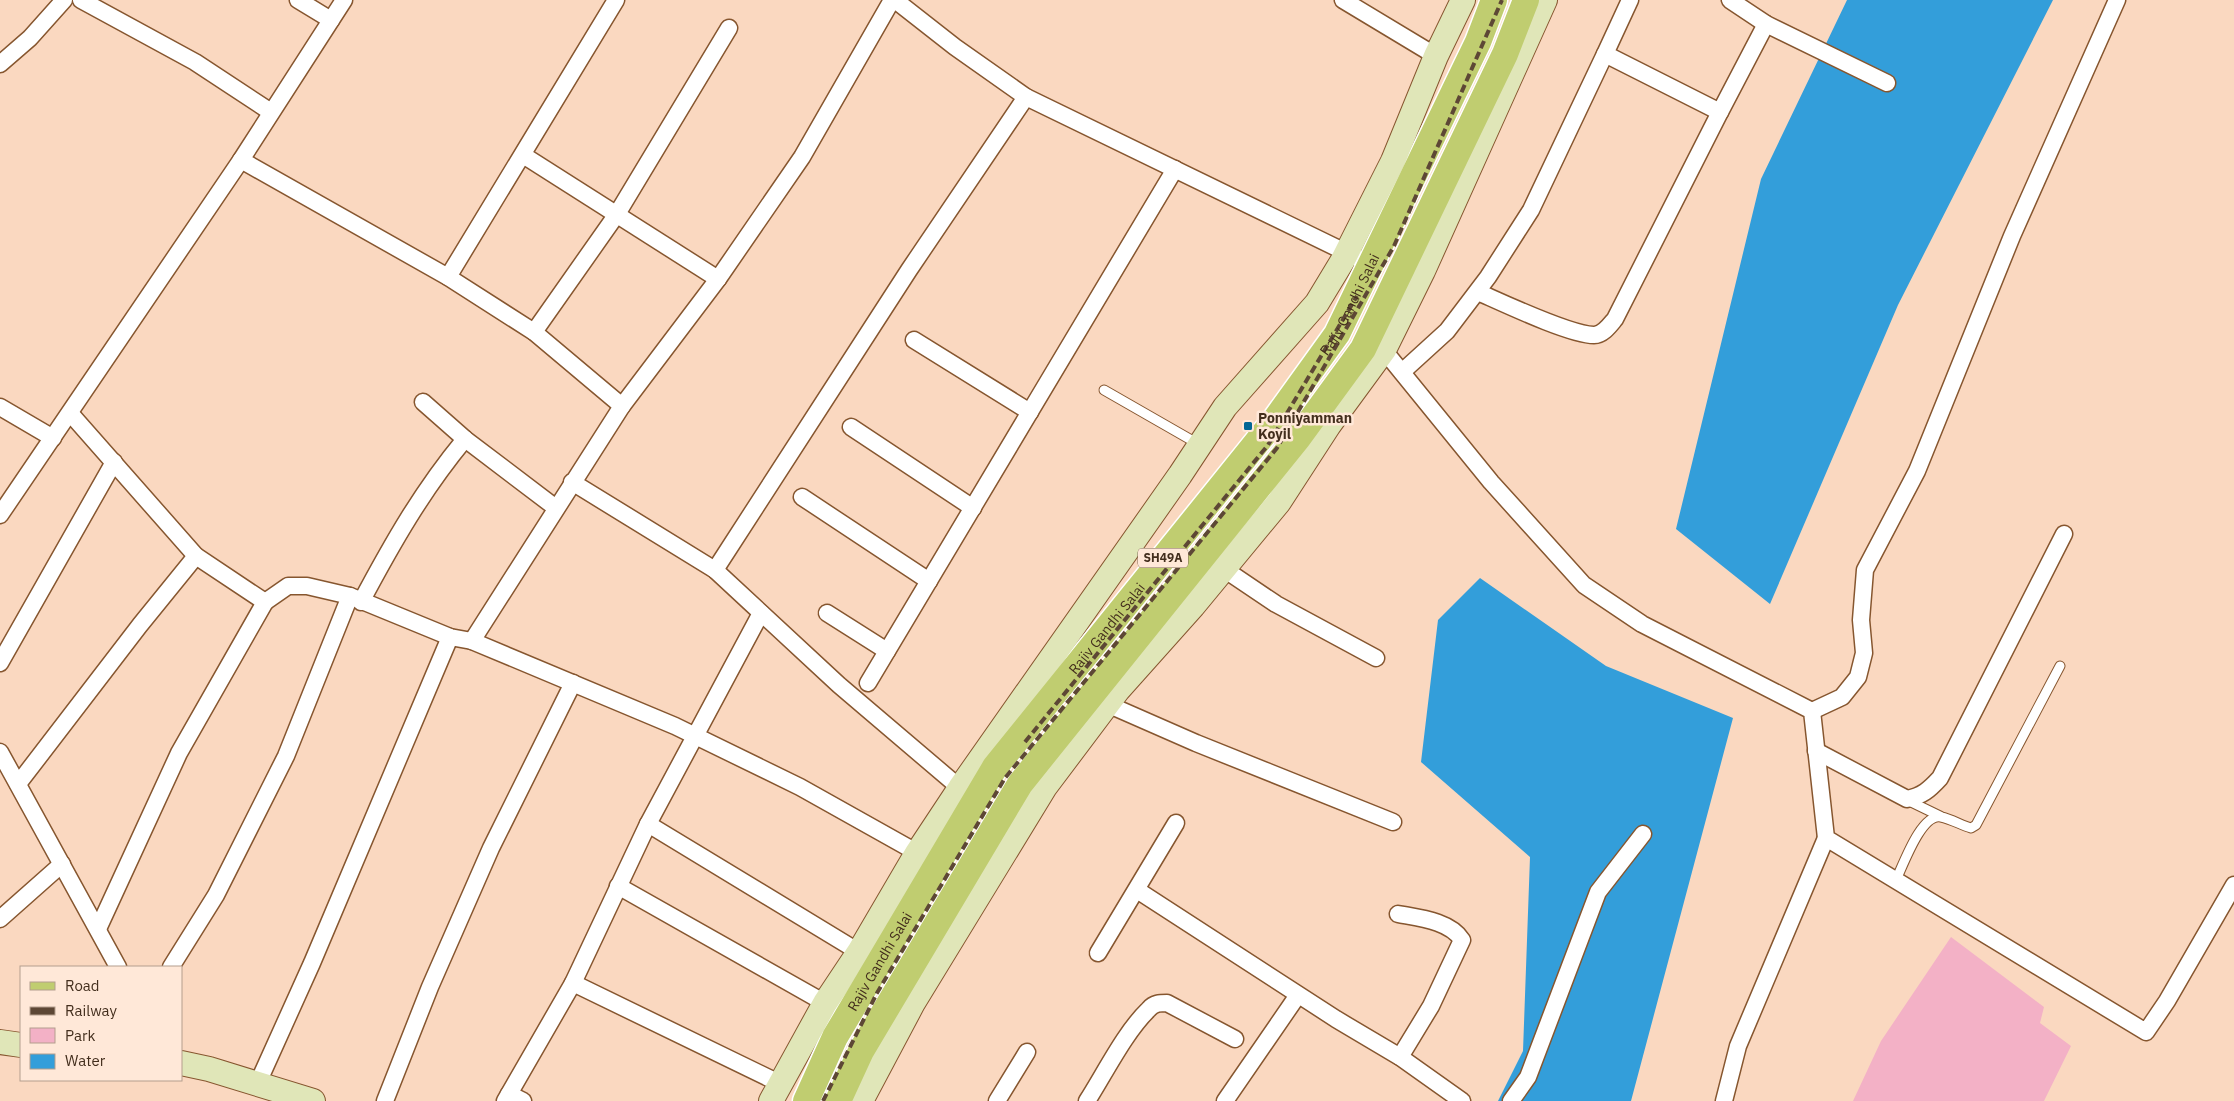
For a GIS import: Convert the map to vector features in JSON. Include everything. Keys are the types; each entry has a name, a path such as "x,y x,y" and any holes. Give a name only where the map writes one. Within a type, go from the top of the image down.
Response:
{"main road":[{"name":"Rajiv Gandhi Salai","path":"806,1101 835,1037 928,858 995,767 1268,428 1337,334 1478,42 1494,0"},
{"name":"Rajiv Gandhi Salai","path":"838,1101 861,1051 1020,784 1298,438 1363,349 1377,341 1505,54 1526,0"}],"street":[{"path":"0,64 30,38 64,0"},
{"path":"81,0 195,62 271,112"},
{"path":"298,0 331,20"},
{"path":"0,516 241,160 344,0"},
{"path":"448,277 616,0"},
{"path":"472,641 622,406 718,279 802,157 894,0 955,47 1026,97 1370,264"},
{"path":"1343,0 1436,56"},
{"path":"573,983 775,1092 825,1003 859,952 928,858 960,788 1225,407 1317,303 1347,252 1393,161 1436,56 1463,0"},
{"path":"861,1101 913,1003 1035,802 1107,704 1224,569 1279,502 1329,425 1377,341 1423,271 1545,0"},
{"path":"1402,372 1448,331 1478,292 1531,210 1630,0"},
{"path":"1730,0 1766,24 1887,83"},
{"path":"1812,711 1842,698 1858,677 1864,654 1861,620 1865,570 1917,471 2012,236 2117,0"},
{"path":"1478,292 1573,331 1595,335 1606,329 1615,319 1766,24"},
{"path":"534,332 617,214 728,28"},
{"path":"1605,54 1720,112"},
{"path":"715,570 904,278 1026,97"},
{"path":"523,155 718,279"},
{"path":"241,160 448,277 534,332 622,406"},
{"path":"868,683 1176,169"},
{"path":"914,340 1030,412"},
{"path":"1377,341 1491,482 1584,585 1642,624 1812,711"},
{"path":"423,402 465,439 556,508"},
{"path":"0,407 53,438"},
{"path":"70,413 196,556 265,602"},
{"path":"851,428 973,508"},
{"path":"172,966 216,895 286,756 356,599 435,475 465,439"},
{"path":"0,662 114,462"},
{"path":"572,482 715,570 839,685 960,788"},
{"path":"802,497 929,581"},
{"path":"1816,751 1907,799 1919,797 1927,792 1940,778 2064,534"},
{"path":"18,784 140,625 196,556"},
{"path":"1224,569 1276,604 1376,658"},
{"path":"98,929 179,753 265,602 288,586 307,586 356,599 450,637 472,641 573,683 695,735 800,787 928,858"},
{"path":"512,1099 573,983 648,824 761,613"},
{"path":"827,613 887,651"},
{"path":"257,1084 312,963 450,637"},
{"path":"385,1101 430,987 491,848 573,683"},
{"path":"1107,704 1196,743 1393,822"},
{"path":"1724,1101 1738,1046 1826,838 1812,711"},
{"path":"0,752 117,966"},
{"path":"1098,953 1176,823"},
{"path":"648,824 859,952"},
{"path":"1511,1101 1528,1077 1598,892 1643,834"},
{"path":"1826,838 1895,882 2146,1032 2167,1001 2234,885"},
{"path":"0,919 62,864"},
{"path":"618,886 825,1003"},
{"path":"1137,890 1298,995 1400,1057 1462,1101"},
{"path":"1398,914 1427,920 1448,928 1458,934 1462,940 1431,1006 1400,1057"},
{"path":"1225,1101 1298,995"},
{"path":"1087,1101 1124,1042 1150,1008 1159,1002 1167,1003 1235,1039"},
{"path":"0,1042 20,1045"},
{"path":"997,1101 1027,1052"},
{"path":"182,1063 313,1101"}],"lane":[{"path":"1104,390 1200,445"},
{"path":"1907,799 1940,816 1971,828 1976,825 2060,666"},
{"path":"1895,882 1922,826 1930,818 1940,816"}],"green space":[{"path":"1951,937 2044,1007 2040,1023 2071,1046 2044,1101 1853,1101 1881,1041"}],"water":[{"path":"1847,0 2053,0 1898,305 1770,604 1676,529 1761,179"},
{"path":"1480,578 1606,666 1733,718 1631,1101 1498,1101 1523,1051 1530,857 1421,762 1438,620"}],"railway":[{"path":"823,1101 877,993 1005,778 1277,448 1394,246 1502,0"},
{"path":"1025,742 1268,445 1357,296"}],"place":[{"name":"Ponniyamman Koyil","path":"1248,426"}]}
